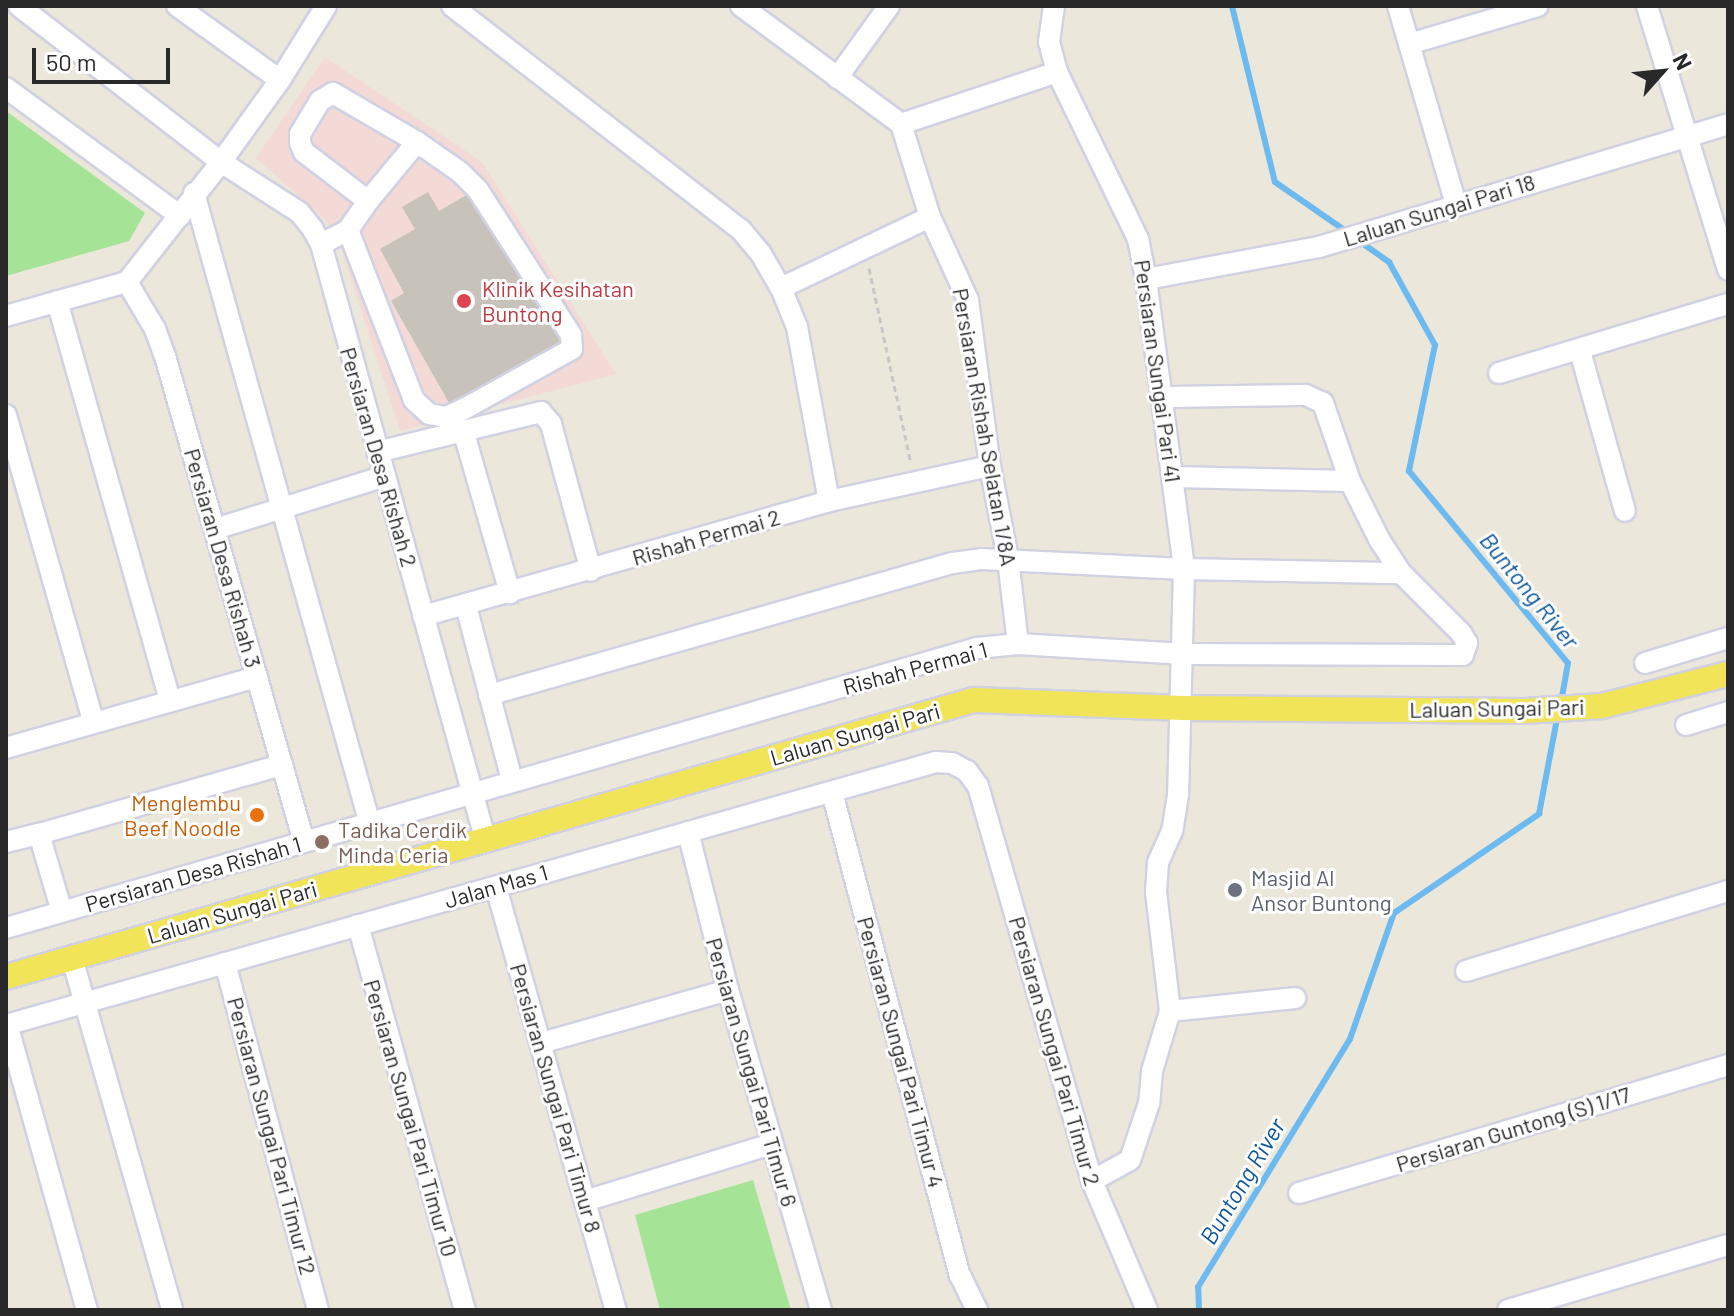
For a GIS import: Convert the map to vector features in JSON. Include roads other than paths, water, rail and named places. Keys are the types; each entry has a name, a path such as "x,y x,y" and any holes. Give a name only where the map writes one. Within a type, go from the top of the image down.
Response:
{"main road":[{"name":"Laluan Sungai Pari","path":"6,977 974,700 1183,708 1524,711 1602,706 1728,674"}],"street":[{"name":"Persiaran Desa Rishah 2","path":"19,6 221,162 299,212 321,244 486,842"},
{"path":"177,6 280,80"},
{"path":"452,6 741,230 781,288 797,327 829,501"},
{"path":"741,6 901,124 1057,72"},
{"name":"Persiaran Sungai Pari 41","path":"1054,6 1049,42 1057,72 1138,239 1174,477 1184,569 1183,708 1177,761 1178,795 1172,831 1158,863 1156,892 1170,1011"},
{"path":"1398,6 1456,204"},
{"path":"1409,44 1538,6"},
{"path":"1647,6 1728,270"},
{"path":"837,78 883,8"},
{"path":"6,316 127,282 221,162 280,80 317,9"},
{"path":"6,88 180,216"},
{"path":"348,230 414,400 429,414 446,417 464,409 572,349 571,335 478,190 460,172 417,142 333,93 320,101 300,134 304,152 368,201"},
{"name":"Persiaran Rishah Selatan 1/8A","path":"901,124 930,217 968,300 1018,644"},
{"name":"Laluan Sungai Pari 18","path":"1146,279 1319,247 1728,124"},
{"path":"321,244 348,230 417,142"},
{"path":"194,193 285,507 370,824"},
{"path":"781,288 930,217"},
{"name":"Persiaran Desa Rishah 3","path":"127,282 155,329 165,356 304,842"},
{"path":"57,301 170,701"},
{"path":"1499,373 1728,304"},
{"path":"1580,351 1625,511"},
{"path":"1162,397 1315,397 1328,415 1350,481 1380,541 1401,573"},
{"path":"377,452 532,413 547,416 591,571"},
{"path":"6,415 94,723"},
{"path":"463,430 510,593"},
{"name":"Rishah Permai 2","path":"423,616 591,571 829,501 990,466"},
{"path":"215,529 385,476"},
{"path":"1174,477 1350,481"},
{"path":"489,695 953,563 1008,559 1184,569 1401,573"},
{"name":"Rishah Permai 1","path":"473,796 512,780 977,648 1018,644 1185,654 1457,657 1466,650 1461,633 1401,573"},
{"path":"466,606 512,780"},
{"path":"1645,663 1728,638"},
{"path":"7,743 94,723 257,677"},
{"path":"1686,725 1728,712"},
{"name":"Jalan Mas 1","path":"6,1025 936,762 952,763 967,771 978,786"},
{"path":"6,842 282,765"},
{"name":"Persiaran Sungai Pari Timur 2","path":"978,786 1092,1181 1147,1310"},
{"name":"Persiaran Sungai Pari Timur 4","path":"832,792 960,1275 977,1310"},
{"name":"Persiaran Desa Rishah 1","path":"6,928 473,796"},
{"name":"Persiaran Sungai Pari Timur 6","path":"688,832 728,990 821,1310"},
{"path":"39,834 62,912"},
{"name":"Persiaran Sungai Pari Timur 8","path":"496,887 616,1310"},
{"path":"1466,971 1728,891"},
{"name":"Persiaran Sungai Pari Timur 10","path":"358,925 465,1310"},
{"path":"72,958 172,1310"},
{"name":"Persiaran Sungai Pari Timur 12","path":"225,963 318,1310"},
{"path":"541,1043 728,990"},
{"path":"1092,1181 1130,1160 1149,1103 1152,1071 1170,1011 1295,998"},
{"path":"6,1025 87,1310"},
{"name":"Persiaran Guntong (S) 1/17","path":"1299,1193 1725,1071"},
{"path":"585,1201 772,1144"},
{"path":"1508,1310 1728,1245"}],"waterway":[{"name":"Buntong River","path":"1232,6 1275,182 1350,234"},
{"name":"Buntong River","path":"1359,241 1389,262 1435,345 1409,471 1568,663 1561,702"},
{"name":"Buntong River","path":"1199,1310 1198,1287 1350,1039 1394,913 1539,814 1558,713"}],"place":[{"name":"Klinik Kesihatan Buntong","path":"464,301"},
{"name":"Menglembu Beef Noodle","path":"257,815"},
{"name":"Tadika Cerdik Minda Ceria","path":"322,842"},
{"name":"Masjid Al Ansor Buntong","path":"1235,890"}]}
